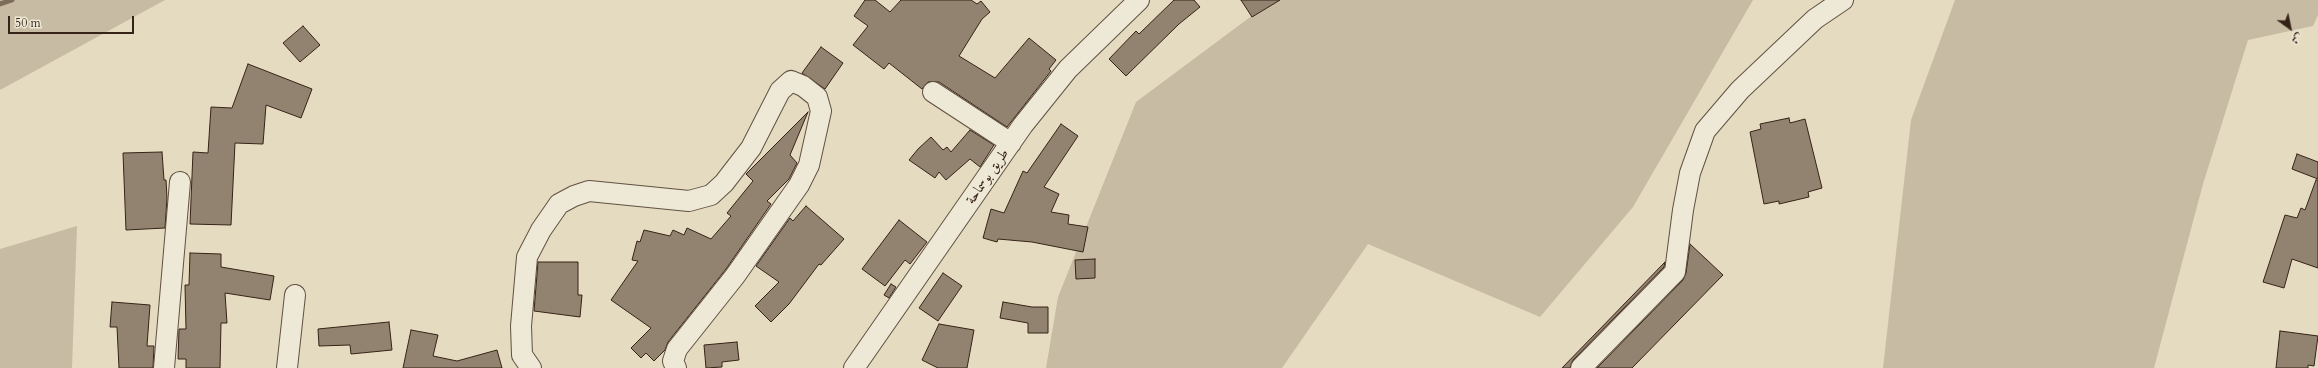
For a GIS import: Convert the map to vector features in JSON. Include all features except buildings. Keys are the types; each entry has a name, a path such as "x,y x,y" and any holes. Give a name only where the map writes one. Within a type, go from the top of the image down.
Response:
{"street":[{"name":"طريق بوسماحة","path":"854,368 1011,143 1068,68 1139,0"},
{"path":"1581,368 1675,272 1683,210 1689,180 1705,131 1740,90 1810,24 1844,0"},
{"path":"531,368 522,355 521,326 527,257 541,230 560,204 574,196 589,191 689,200 711,194 724,183 751,148 780,92 791,81 803,86 817,97 821,111 808,165 799,185 735,276 677,349 673,361 676,368"},
{"path":"933,92 1011,143"},
{"path":"164,368 180,182"},
{"path":"287,368 295,295"}],"shaded area":[{"path":"0,0 165,0 0,90"},
{"path":"1273,0 1753,0 1633,207 1540,317 1368,244 1282,368 1046,368 1058,297 1136,102"},
{"path":"1955,0 2318,0 2318,15 2313,26 2248,40 2203,184 2154,368 1883,368 1911,120"},
{"path":"77,226 72,368 0,368 0,249"}],"waterway":[{"path":"0,4 12,0"}]}
